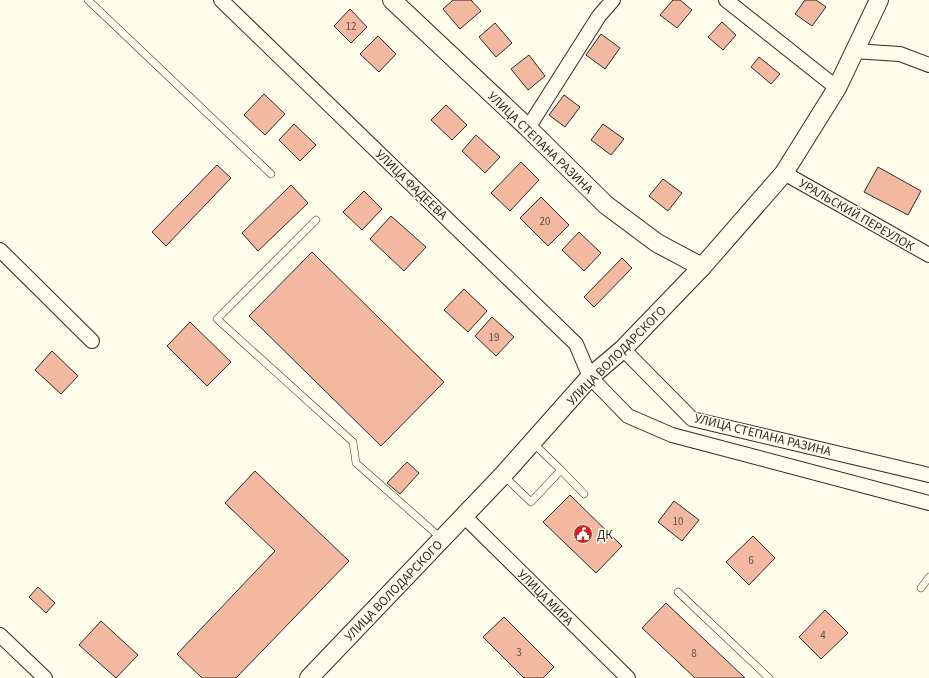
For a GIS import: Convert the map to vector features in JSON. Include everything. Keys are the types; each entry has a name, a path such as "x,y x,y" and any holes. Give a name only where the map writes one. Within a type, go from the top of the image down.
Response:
{"street":[{"name":"УЛИЦА ФАДЕЕВА","path":"221,0 576,344 590,377"},
{"name":"УЛИЦА СТЕПАНА РАЗИНА","path":"392,0 528,128 606,205 657,243 702,267"},
{"path":"528,128 598,16 613,0"},
{"path":"726,0 837,88"},
{"name":"УЛИЦА ВОЛОДАРСКОГО","path":"309,678 503,475 590,377 623,348 702,267 784,173 837,88 879,0"},
{"path":"853,52 900,54 929,66"},
{"name":"УРАЛЬСКИЙ ПЕРЕУЛОК","path":"784,173 929,255"},
{"path":"0,250 92,341"},
{"name":"УЛИЦА СТЕПАНА РАЗИНА","path":"623,348 692,419 929,475"},
{"path":"590,377 628,416 672,435 929,504"},
{"name":"УЛИЦА МИРА","path":"464,516 628,678"},
{"path":"0,635 45,678"}],"lane":[{"path":"88,0 271,174"},
{"path":"316,220 217,319 353,442 356,463 442,539"},
{"path":"532,442 584,494"},
{"path":"503,475 531,502 561,470"},
{"path":"921,588 929,577"},
{"path":"678,592 769,678"}],"building":[{"path":"453,0 471,0 481,11 460,29 443,9"},
{"path":"673,0 680,0 692,10 677,28 660,15"},
{"path":"805,0 816,0 826,7 812,26 795,14"},
{"path":"350,9 367,27 351,43 334,26"},
{"path":"722,22 736,35 723,50 708,37"},
{"path":"495,23 512,43 496,57 479,37"},
{"path":"601,34 620,48 605,69 586,55"},
{"path":"378,36 396,54 379,72 360,54"},
{"path":"529,55 545,76 528,90 511,69"},
{"path":"759,57 780,74 771,84 751,67"},
{"path":"264,94 285,114 265,135 244,115"},
{"path":"564,95 580,107 565,127 549,115"},
{"path":"446,105 467,125 452,140 431,120"},
{"path":"294,124 316,145 300,161 279,140"},
{"path":"603,124 624,139 611,155 591,140"},
{"path":"476,135 500,157 485,173 462,151"},
{"path":"521,162 539,180 510,211 491,193"},
{"path":"217,165 231,178 166,246 152,232"},
{"path":"878,167 921,191 908,215 864,192"},
{"path":"663,179 682,193 668,211 649,196"},
{"path":"291,185 308,203 258,251 242,233"},
{"path":"364,191 382,209 362,230 343,212"},
{"path":"541,197 569,225 548,246 520,218"},
{"path":"391,216 426,247 404,271 370,239"},
{"path":"579,232 601,253 584,271 562,250"},
{"path":"312,252 444,382 381,446 249,316"},
{"path":"622,258 632,268 594,307 584,297"},
{"path":"464,289 487,311 468,332 444,310"},
{"path":"492,317 514,337 496,356 475,336"},
{"path":"190,322 231,362 207,386 167,346"},
{"path":"52,351 78,376 61,394 35,370"},
{"path":"407,462 419,473 400,494 387,483"},
{"path":"255,471 349,561 236,678 202,678 177,654 275,551 225,503"},
{"name":"ДК","path":"570,495 622,546 596,573 543,522"},
{"path":"674,501 699,520 682,541 658,522"},
{"path":"753,536 775,558 749,585 726,562"},
{"path":"38,587 55,603 46,613 29,597"},
{"path":"666,603 745,678 695,678 642,628"},
{"path":"825,610 848,633 821,659 799,637"},
{"path":"504,617 554,667 543,678 524,678 483,637"},
{"path":"101,621 138,655 116,678 79,645"}],"place":[{"name":"ДК","path":"583,534"}]}
